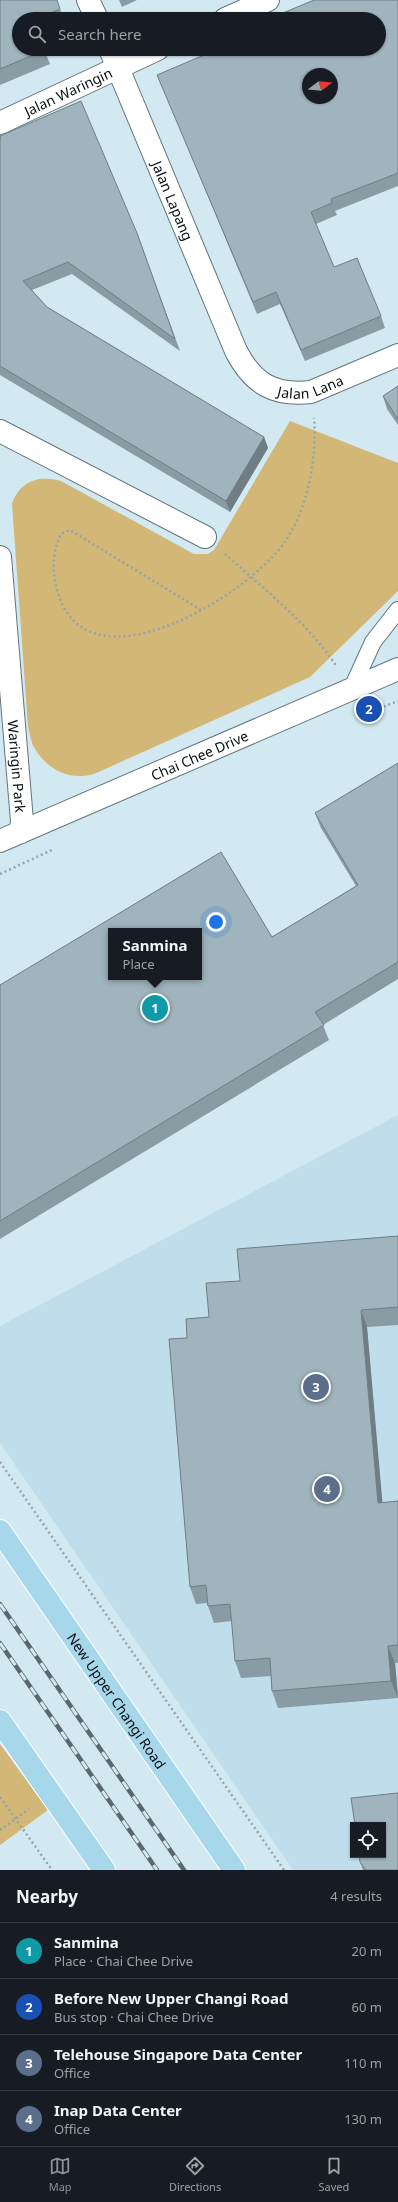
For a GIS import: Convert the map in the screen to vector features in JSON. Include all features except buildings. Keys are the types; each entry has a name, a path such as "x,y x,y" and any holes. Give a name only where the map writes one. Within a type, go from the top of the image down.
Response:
{"main road":[{"name":"New Upper Changi Road","path":"0,1531 234,1870"},
{"path":"0,1721 104,1870"}],"street":[{"path":"88,0 94,12"},
{"path":"241,12 268,0"},
{"name":"Jalan Waringin","path":"0,123 114,58"},
{"name":"Jalan Lapang","path":"114,58 236,351"},
{"name":"Jalan Lana","path":"236,351 247,370 267,387 286,393 311,392 398,355"},
{"path":"0,431 205,537"},
{"name":"Waringin Park","path":"0,557 22,821 20,832"},
{"name":"Chai Chee Drive","path":"0,841 398,669"}],"lane":[{"path":"352,688 373,642 398,610"}],"path":[{"path":"201,610 70,530 61,534 54,557 55,580 61,602 66,611 82,626 93,632 115,636 139,635 171,625 201,610 228,595 252,578 267,564 285,542 304,501 310,475 315,433 311,392"},
{"path":"205,537 268,591 328,653"},
{"path":"0,1462 284,1870"},
{"path":"0,1830 51,1794"},
{"path":"0,1796 52,1870"}],"shaded area":[{"path":"290,421 398,463 398,591 310,677 94,774 85,776 68,775 53,768 46,763 35,749 28,727 12,504 15,496 25,485 37,480 53,479 61,481 194,554 208,554 214,550"},
{"path":"398,1115 398,1870 293,1870 0,1443 0,1326"},
{"path":"0,1744 48,1810 0,1845"}],"railway":[{"path":"0,1604 184,1870"},
{"path":"0,1643 157,1870"}],"place":[{"name":"Before New Upper Changi Road","path":"369,709"},
{"name":"Sanmina","path":"155,1008"},
{"name":"Telehouse Singapore Data Center","path":"316,1387"},
{"name":"Inap Data Center","path":"327,1489"}]}
